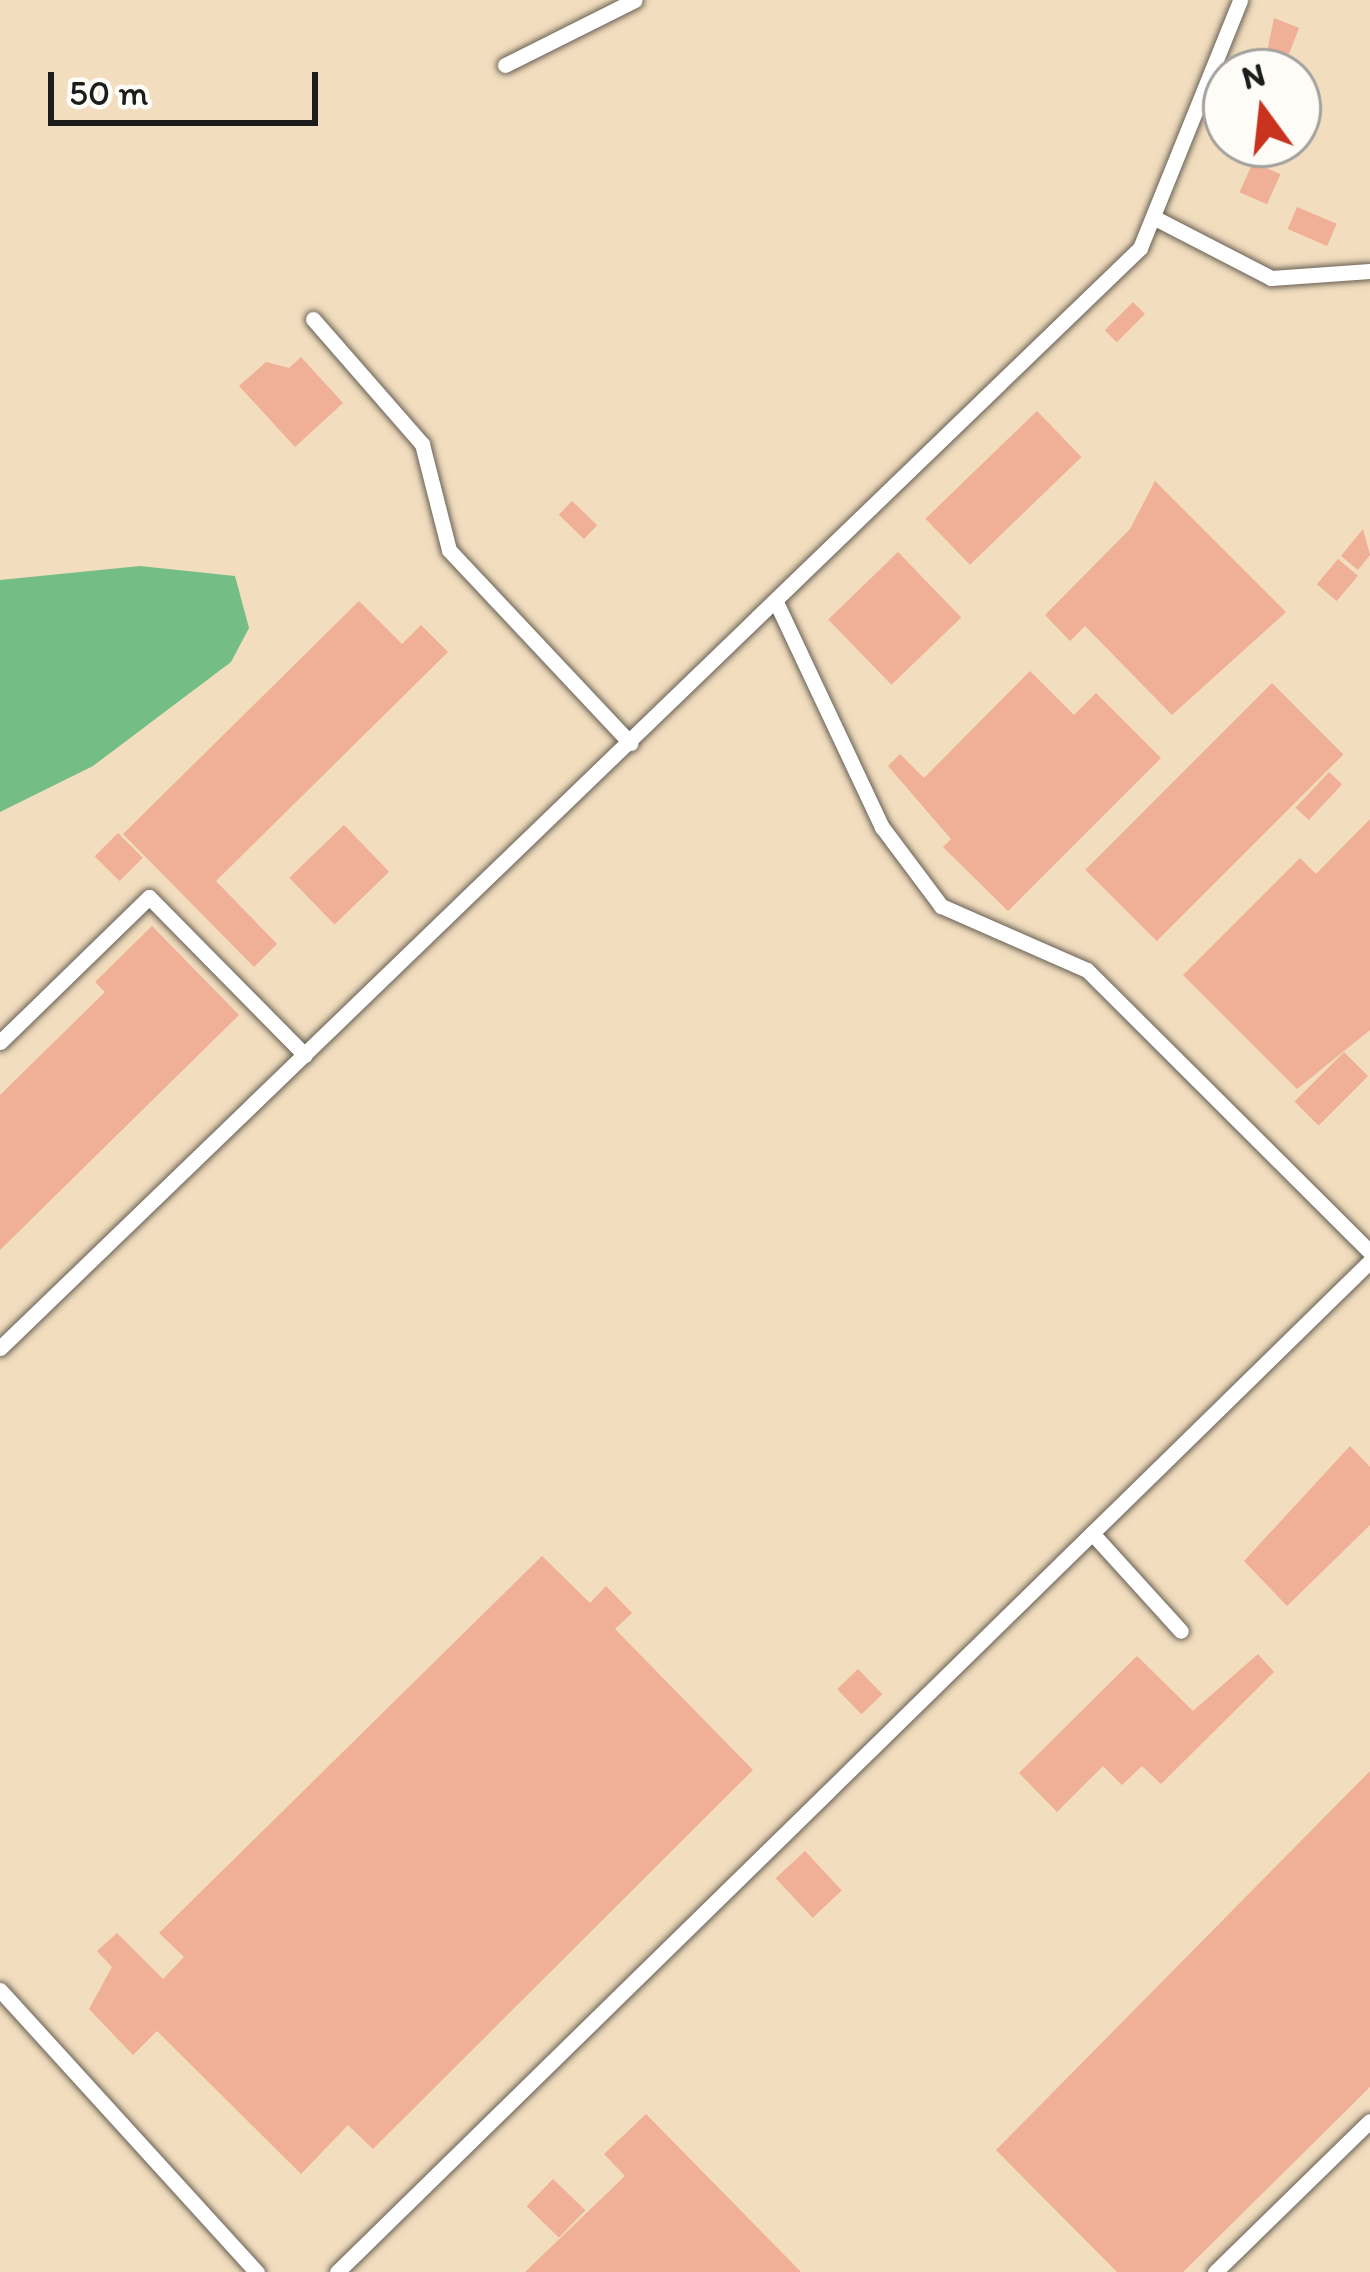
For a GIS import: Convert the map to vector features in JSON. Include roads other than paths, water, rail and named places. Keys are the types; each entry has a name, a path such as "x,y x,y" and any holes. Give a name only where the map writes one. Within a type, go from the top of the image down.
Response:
{"lane":[{"path":"506,65 634,0"},
{"path":"0,1348 1140,248 1240,0"},
{"path":"1153,217 1270,278 1370,271"},
{"path":"313,319 422,444 448,550 630,743"},
{"path":"337,2272 1370,1257 1087,970 941,906 882,827 776,602"},
{"path":"0,1042 149,897 305,1055"},
{"path":"1092,1533 1181,1631"},
{"path":"0,1990 257,2272"},
{"path":"1215,2272 1370,2122"}]}
